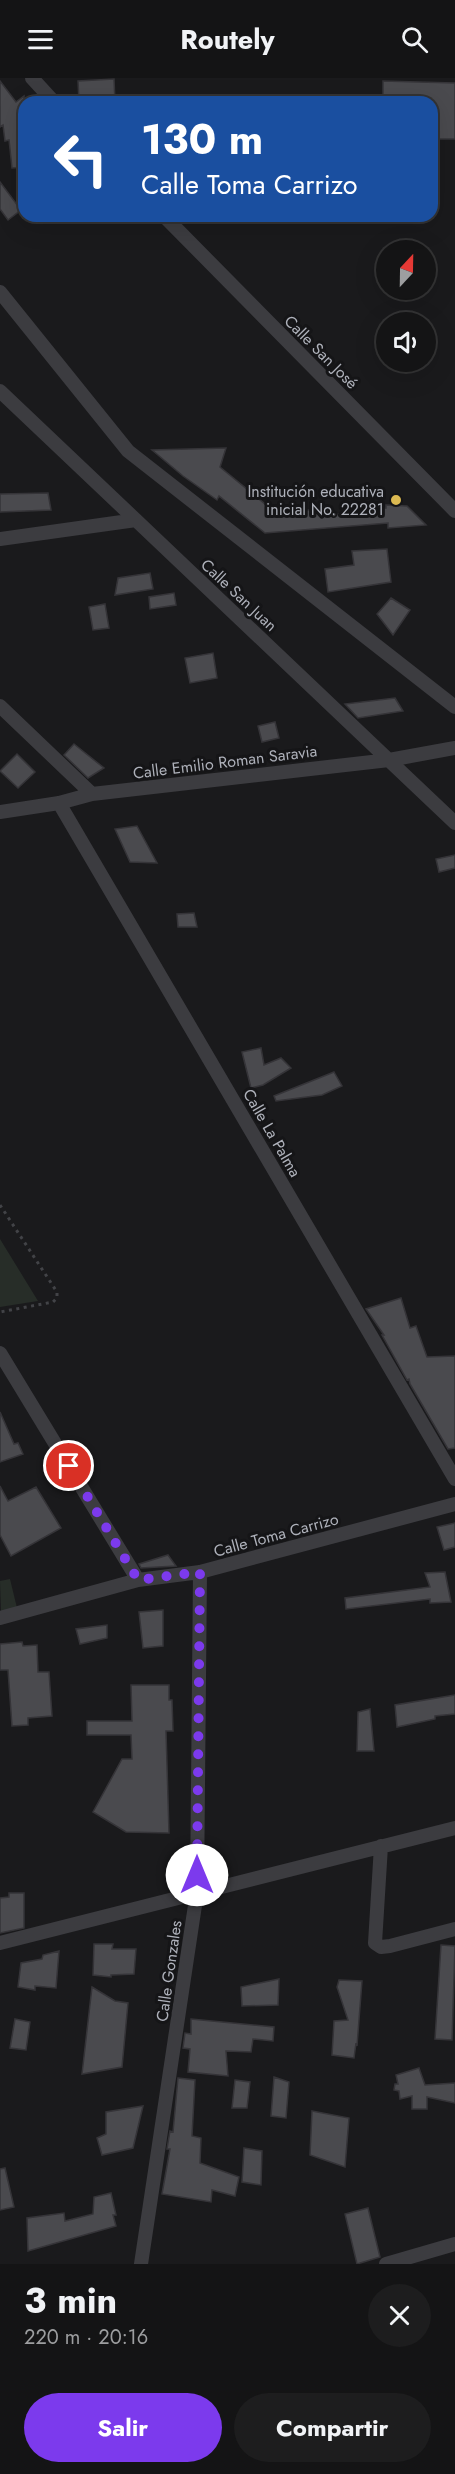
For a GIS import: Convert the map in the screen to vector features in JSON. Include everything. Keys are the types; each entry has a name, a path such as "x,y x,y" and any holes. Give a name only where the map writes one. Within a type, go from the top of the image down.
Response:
{"street":[{"path":"32,78 48,96"},
{"name":"Calle San José","path":"170,222 455,511"},
{"path":"0,292 128,451 455,707"},
{"name":"Calle San Juan","path":"0,391 455,823"},
{"path":"0,406 18,406"},
{"path":"0,539 136,520"},
{"path":"0,706 92,794"},
{"name":"Calle Emilio Roman Saravia","path":"0,812 60,803 92,794 389,760 455,748"},
{"name":"Calle La Palma","path":"60,803 455,1479"},
{"path":"0,1353 138,1580"},
{"name":"Calle Toma Carrizo","path":"0,1618 138,1580 200,1572 455,1504"},
{"name":"Calle Gonzales","path":"141,2264 197,1892 200,1572"},
{"path":"0,1943 455,1828"},
{"path":"381,1846 375,1943 381,1947 390,1946 455,1929"},
{"path":"386,2264 455,2244"}],"path":[{"path":"0,1205 57,1292 57,1298 52,1302 0,1312"}],"shaded area":[{"path":"0,1239 38,1301 0,1307"},
{"path":"10,1579 17,1608 1,1612 0,1581"}],"building":[{"path":"114,79 115,96 79,96 78,81"},
{"path":"0,81 16,102 18,100 18,168 12,168 9,140 5,141 3,125 0,127"},
{"path":"383,81 455,83 455,139 438,139 438,96 383,96"},
{"path":"0,182 18,206 18,212 8,220 0,209"},
{"path":"226,448 220,467 276,513 330,508 331,515 386,508 386,505 407,506 426,525 388,528 388,523 265,533 219,496 217,500 183,476 152,450"},
{"path":"48,493 51,510 0,512 0,494"},
{"path":"387,549 391,582 328,592 325,569 354,565 352,551"},
{"path":"150,573 153,589 115,595 118,578"},
{"path":"174,593 176,605 150,609 149,597"},
{"path":"391,598 410,610 393,635 377,614"},
{"path":"105,604 109,628 93,630 89,607"},
{"path":"213,653 217,678 190,683 185,658"},
{"path":"395,698 403,711 358,718 345,704"},
{"path":"275,722 279,738 262,742 258,726"},
{"path":"74,744 104,768 88,778 64,755"},
{"path":"17,754 35,772 18,788 0,771"},
{"path":"137,826 157,863 130,862 115,829"},
{"path":"455,855 455,868 439,872 436,859"},
{"path":"194,913 197,927 178,927 177,914"},
{"path":"261,1048 264,1065 281,1058 291,1068 263,1085 251,1088 242,1052"},
{"path":"334,1072 342,1086 322,1095 276,1101 274,1096"},
{"path":"401,1298 410,1328 416,1326 427,1357 455,1356 455,1448 448,1449 382,1335 384,1335 366,1309"},
{"path":"0,1412 14,1444 18,1443 23,1454 0,1462"},
{"path":"0,1486 8,1501 36,1487 61,1528 11,1556 0,1535"},
{"path":"455,1523 455,1547 444,1550 437,1527"},
{"path":"168,1555 176,1566 141,1568 139,1564"},
{"path":"445,1572 451,1602 430,1603 430,1599 346,1609 345,1598 430,1587 425,1573"},
{"path":"163,1610 163,1646 143,1648 139,1612"},
{"path":"107,1625 107,1638 80,1644 76,1629"},
{"path":"22,1642 23,1646 37,1645 38,1672 49,1672 52,1716 28,1718 28,1725 12,1726 8,1670 0,1670 0,1644"},
{"path":"131,1685 169,1685 173,1731 166,1731 169,1833 126,1832 93,1812 122,1759 132,1759 131,1735 87,1735 87,1721 132,1721"},
{"path":"455,1695 455,1714 435,1716 435,1719 397,1727 395,1705"},
{"path":"370,1709 374,1751 357,1751 358,1712"},
{"path":"9,1893 24,1893 24,1928 0,1933 0,1898 9,1897"},
{"path":"94,1944 113,1944 112,1949 136,1949 134,1974 111,1975 111,1977 93,1975"},
{"path":"441,1945 455,1946 452,2040 435,2039"},
{"path":"59,1951 56,1988 35,1986 35,1990 18,1987 21,1963 42,1959 43,1955"},
{"path":"279,1979 278,2005 242,2006 241,1987"},
{"path":"339,1980 362,1981 354,2058 332,2055 334,2021 348,2020 337,1987"},
{"path":"92,1987 115,2001 128,2003 122,2067 82,2074"},
{"path":"15,2019 30,2022 26,2050 10,2048"},
{"path":"191,2019 274,2027 273,2041 253,2039 251,2052 226,2051 228,2076 188,2072 190,2049 183,2048 185,2033 191,2034"},
{"path":"419,2068 425,2085 455,2083 455,2103 427,2097 427,2109 412,2109 412,2096 400,2099 399,2091 394,2090 395,2084 398,2084 396,2075"},
{"path":"274,2077 289,2082 286,2118 271,2116"},
{"path":"178,2078 195,2080 192,2136 201,2138 200,2163 239,2177 235,2196 212,2190 211,2202 162,2194 170,2149 167,2149 170,2131 173,2132"},
{"path":"235,2080 250,2082 247,2108 232,2108"},
{"path":"143,2106 133,2148 102,2155 97,2138 106,2134 106,2112"},
{"path":"312,2111 349,2118 345,2167 310,2155"},
{"path":"244,2148 262,2151 261,2185 242,2182"},
{"path":"5,2168 14,2207 0,2210 0,2169"},
{"path":"111,2193 116,2226 28,2251 27,2218 64,2213 65,2221 93,2214 94,2197"},
{"path":"368,2208 380,2257 357,2264 345,2214"}],"place":[{"name":"Institución educativa inicial No. 22281","path":"396,500"}],"route":[{"path":"69,1466 138,1580 200,1572 197,1875"}]}
